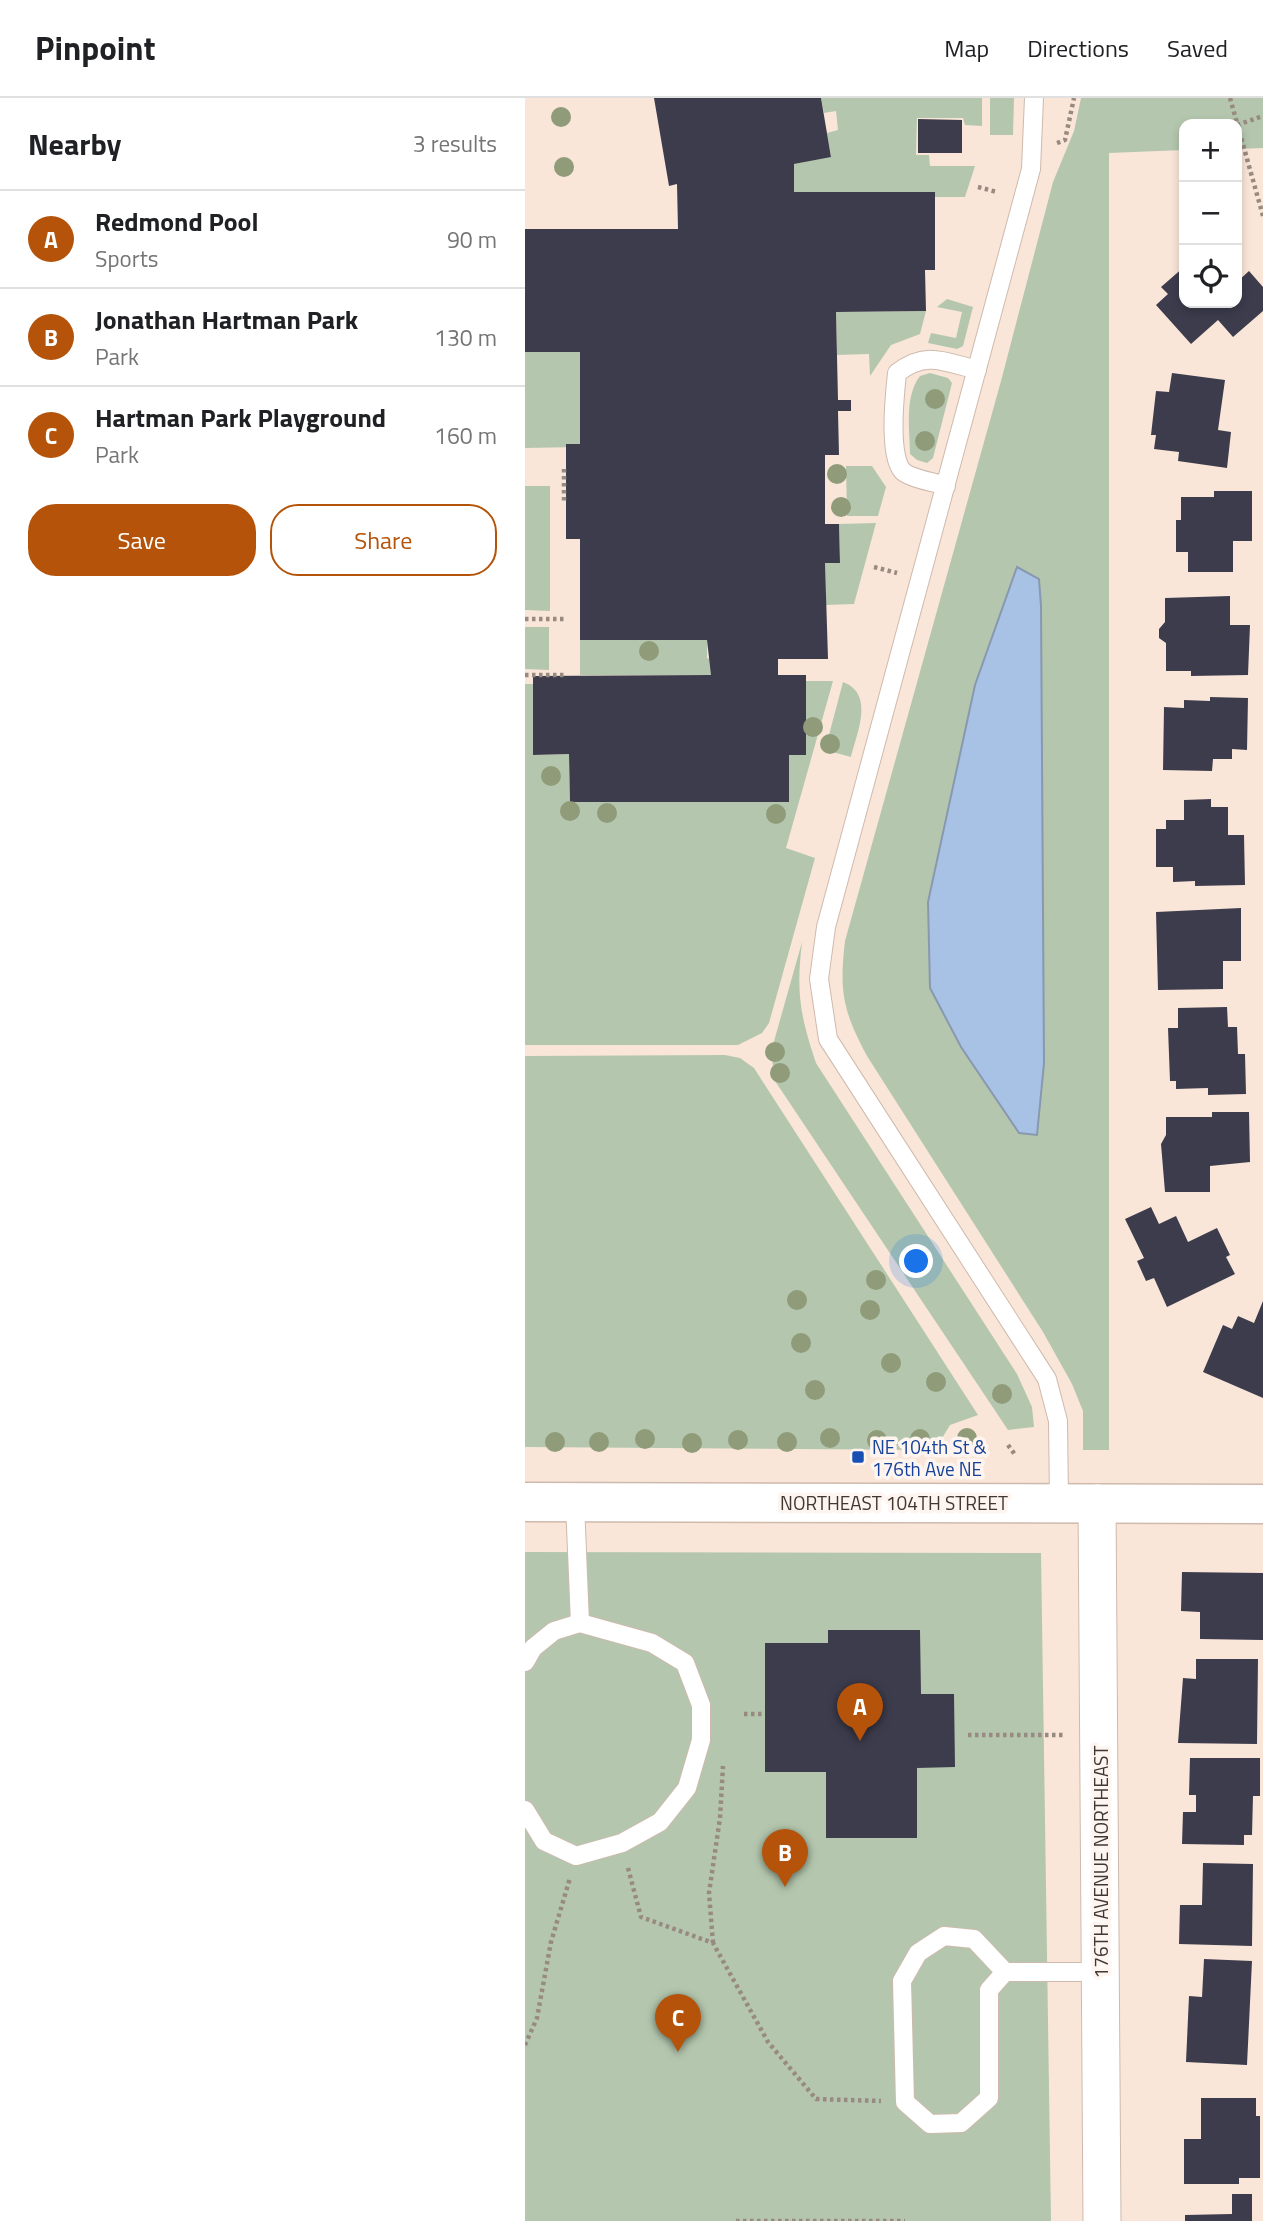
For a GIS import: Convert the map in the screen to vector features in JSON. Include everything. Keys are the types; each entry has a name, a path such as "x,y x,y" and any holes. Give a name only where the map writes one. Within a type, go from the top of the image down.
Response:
{"street":[{"name":"NORTHEAST 104TH STREET","path":"525,1502 1059,1501 1263,1504"},
{"name":"176TH AVENUE NORTHEAST","path":"1097,1503 1102,2221"}],"lane":[{"path":"1034,98 1031,169 827,927 819,979 828,1039 1047,1379 1058,1422 1059,1501"},
{"path":"946,486 905,473 898,466 894,453 897,373 913,360 935,360 977,370"},
{"path":"575,1503 579,1623"},
{"path":"525,1662 533,1648 554,1631 579,1623 652,1643 685,1663 701,1705 701,1740 687,1788 660,1822 622,1843 576,1856 544,1841 525,1810"},
{"path":"1005,1972 989,1990 989,2098 961,2123 930,2124 905,2102 902,1981 918,1954 944,1936 974,1939 1005,1972 1101,1972"}],"path":[{"path":"1054,144 1065,140 1074,98"},
{"path":"1230,98 1235,119"},
{"path":"1242,123 1263,116"},
{"path":"1242,142 1263,216"},
{"path":"978,187 1004,194"},
{"path":"564,469 564,504"},
{"path":"874,567 901,574"},
{"path":"525,619 564,619"},
{"path":"525,675 564,675"},
{"path":"1008,1445 1016,1457"},
{"path":"744,1714 765,1714"},
{"path":"968,1735 1099,1735"},
{"path":"723,1765 720,1818 709,1893 713,1943 768,2042 816,2099 905,2102"},
{"path":"622,1843 641,1917 713,1943"},
{"path":"525,2045 537,2018 551,1942 576,1856"},
{"path":"736,2221 905,2221"}],"green space":[{"path":"821,98 982,98 982,126 965,125 963,118 917,118 916,155 929,155 930,166 975,166 965,197 935,197 934,192 794,192 794,164 831,156 827,133 838,130 836,111 824,113"},
{"path":"990,98 1014,98 1013,135 990,135"},
{"path":"1081,98 1263,98 1263,148 1242,149 1242,119 1179,119 1179,150 1109,153 1109,1450 1083,1450 1083,1411 1072,1384 1043,1332 867,1056 848,1013 843,988 845,941 1001,381 1053,182 1074,131"},
{"path":"947,299 973,307 963,346 957,349 928,343 931,333 956,338 962,312 937,307"},
{"path":"926,311 920,334 891,345 870,376 869,354 837,355 836,312"},
{"path":"525,352 580,352 580,447 525,448"},
{"path":"930,373 948,378 952,383 933,458 927,463 910,454 909,414 915,384 920,376"},
{"path":"846,466 872,466 886,487 878,516 847,516"},
{"path":"525,486 550,486 550,611 525,610"},
{"path":"876,523 854,604 826,605 825,563 840,563 839,524"},
{"path":"580,598 708,598 707,658 711,659 711,675 580,675"},
{"path":"525,627 549,627 549,670 525,669"},
{"path":"806,681 833,681 786,848 815,858 769,1023 762,1033 738,1045 525,1045 525,684 533,684 533,755 569,754 570,802 789,802 789,755 806,755"},
{"path":"843,682 859,695 861,705 860,726 851,757 825,750"},
{"path":"802,942 799,976 801,1004 816,1063 1017,1374 1032,1407 1034,1427 1008,1430 775,1081 771,1052"},
{"path":"725,1055 740,1058 754,1068 978,1415 950,1425 935,1450 525,1447 525,1056"},
{"path":"525,1552 1041,1553 1051,2221 525,2221"}],"water":[{"path":"1017,567 1039,579 1041,606 1044,1063 1037,1135 1019,1133 961,1047 930,988 928,902 975,685"}],"building":[{"path":"654,98 821,98 831,157 794,164 794,192 935,192 935,270 925,270 926,311 836,312 838,400 851,400 851,411 838,411 839,455 825,455 825,524 839,524 840,563 825,563 828,659 778,659 778,675 806,675 806,755 789,755 789,802 570,802 569,754 533,755 533,676 711,675 707,640 580,640 580,539 566,539 566,444 580,444 580,352 525,352 525,229 678,229 677,184 669,186"},
{"path":"918,119 962,120 962,153 918,153"},
{"path":"1179,271 1179,308 1242,308 1242,277 1249,271 1263,287 1263,311 1233,337 1218,320 1191,344 1156,305 1168,294 1161,287"},
{"path":"1172,373 1225,380 1218,430 1231,432 1227,468 1178,461 1179,452 1154,449 1156,435 1151,435 1156,391 1169,392"},
{"path":"1214,491 1252,491 1252,541 1233,541 1233,572 1188,572 1188,552 1176,552 1176,520 1181,520 1181,497 1214,497"},
{"path":"1230,596 1230,625 1250,625 1248,675 1191,676 1191,671 1166,671 1166,643 1159,638 1159,629 1165,622 1165,598"},
{"path":"1210,697 1248,698 1247,750 1232,749 1232,759 1213,759 1212,771 1163,770 1164,707 1184,708 1184,700 1210,701"},
{"path":"1211,799 1211,807 1228,807 1228,835 1244,835 1245,885 1195,886 1195,881 1173,882 1173,867 1156,867 1156,829 1166,829 1166,820 1184,820 1184,800"},
{"path":"1241,908 1241,961 1223,961 1223,989 1158,990 1156,912"},
{"path":"1227,1007 1228,1027 1237,1027 1238,1054 1245,1054 1246,1094 1208,1095 1208,1088 1176,1089 1176,1081 1170,1081 1168,1028 1178,1028 1178,1008"},
{"path":"1212,1112 1249,1112 1250,1162 1210,1166 1210,1192 1165,1192 1161,1144 1166,1135 1166,1117 1212,1117"},
{"path":"1151,1207 1159,1224 1176,1216 1188,1242 1217,1228 1230,1255 1226,1257 1235,1274 1167,1307 1154,1278 1146,1281 1137,1261 1144,1258 1125,1219"},
{"path":"1263,1301 1263,1398 1203,1372 1223,1325 1232,1329 1238,1316 1254,1323"},
{"path":"1182,1572 1263,1573 1263,1640 1200,1639 1200,1612 1181,1611"},
{"path":"828,1630 920,1630 921,1694 954,1694 955,1767 917,1768 917,1838 826,1838 826,1772 765,1772 765,1643 828,1643"},
{"path":"1196,1659 1258,1659 1257,1744 1178,1743 1183,1678 1196,1679"},
{"path":"1190,1758 1260,1758 1260,1796 1253,1796 1252,1835 1244,1835 1244,1845 1182,1844 1183,1812 1196,1812 1196,1795 1189,1795"},
{"path":"1203,1863 1253,1864 1252,1946 1179,1944 1180,1905 1202,1905"},
{"path":"1204,1959 1252,1961 1247,2065 1186,2062 1189,1996 1202,1997"},
{"path":"1201,2098 1256,2098 1256,2116 1260,2116 1260,2178 1239,2178 1239,2184 1184,2184 1184,2139 1201,2139"},
{"path":"1232,2194 1252,2194 1252,2221 1185,2221 1185,2215 1232,2214"}],"place":[{"name":"NE 104th St & 176th Ave NE","path":"858,1457"},
{"name":"Redmond Pool","path":"860,1741"},
{"name":"Jonathan Hartman Park","path":"785,1887"},
{"name":"Hartman Park Playground","path":"678,2052"}]}
